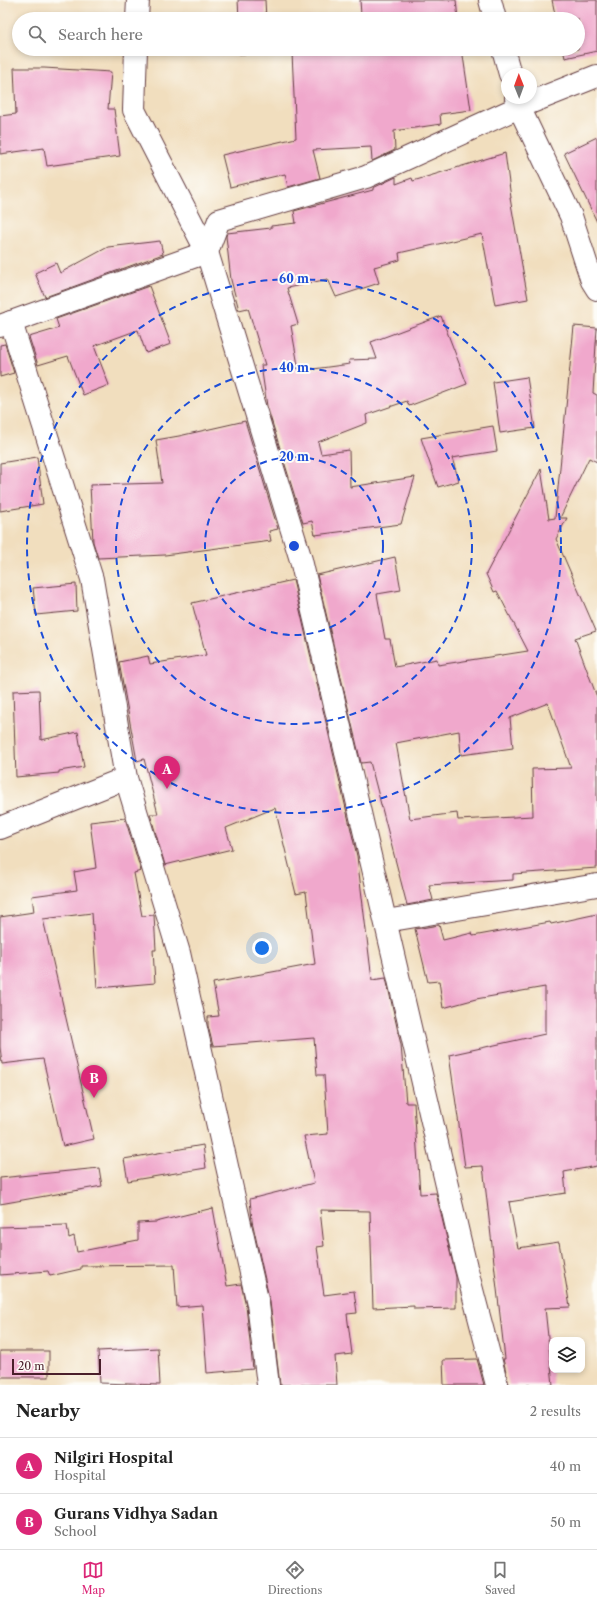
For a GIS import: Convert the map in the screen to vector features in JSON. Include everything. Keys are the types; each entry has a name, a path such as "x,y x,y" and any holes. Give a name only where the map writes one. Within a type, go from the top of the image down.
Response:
{"street":[{"path":"137,12 138,0"},
{"path":"490,0 493,12"},
{"path":"136,56 134,110 208,252 301,560 466,1267 497,1385"},
{"path":"505,56 508,68"},
{"path":"537,96 597,76"},
{"path":"208,252 219,220 366,177 515,104"},
{"path":"517,104 571,216 595,283"},
{"path":"208,252 5,324 92,579 126,778 181,961 258,1304 268,1385"},
{"path":"0,828 126,778"},
{"path":"386,922 597,885"}],"building":[{"path":"238,0 265,0 266,12 239,12"},
{"path":"360,0 456,0 457,12 361,12"},
{"path":"552,0 597,0 597,51 585,54 585,12 555,12"},
{"path":"292,56 463,56 471,110 440,114 441,124 394,131 395,150 372,161 371,147 313,150 320,178 288,187 285,174 230,187 222,155 296,138"},
{"path":"14,68 44,68 111,72 108,109 114,109 120,156 47,166 44,148 0,154 0,116 16,114"},
{"path":"597,137 597,222 564,153"},
{"path":"505,153 510,198 528,299 495,305 482,234 399,253 400,260 374,267 379,283 336,297 328,279 287,288 298,324 291,326 299,371 350,364 349,360 377,359 371,342 441,316 467,384 409,406 407,401 366,415 367,423 318,442 321,454 349,450 350,487 415,477 401,524 315,535 312,521 303,523 267,406 261,365 265,365 248,308 239,310 231,280 226,236 227,233 271,228 271,226 296,223 294,211 373,190 373,188 396,177 396,184 412,178 413,181"},
{"path":"160,241 163,254 45,297 35,273 56,263 60,273 108,247"},
{"path":"149,286 171,344 146,353 138,330 94,346 109,385 83,395 68,356 38,365 29,337 59,328 56,319"},
{"path":"574,326 597,328 593,393 597,395 597,462 589,458 560,518 567,518 556,539 596,631 575,638 597,697 597,868 513,874 513,880 429,885 433,900 407,905 370,762 361,763 317,575 395,557 401,590 377,594 385,639 390,639 395,667 437,659 438,665 528,651 497,591 494,592 486,574 541,469 549,519 555,518","holes":["548,703 571,768 532,769 533,816 458,820 457,813 410,819 396,743 459,731 461,755 513,748 510,718"]},
{"path":"5,344 14,373 0,377 0,345"},
{"path":"527,377 535,428 500,433 493,382"},
{"path":"245,421 278,529 269,531 271,541 165,555 98,558 93,542 90,485 162,483 156,440"},
{"path":"493,426 497,451 452,458 459,481 438,487 421,438"},
{"path":"37,457 43,504 0,511 0,463"},
{"path":"293,580 357,856 372,980 386,978 401,1045 406,1103 414,1103 420,1194 436,1193 456,1277 456,1308 414,1309 414,1306 373,1308 370,1211 320,1210 324,1246 317,1247 324,1295 354,1291 357,1313 347,1314 352,1354 335,1356 337,1385 280,1385 270,1302 252,1221 250,1199 314,1183 304,1136 328,1134 324,1075 317,1075 314,1038 213,1046 208,1026 208,1017 219,1016 213,983 315,964 306,892 296,894 275,808 226,828 232,849 165,865 150,814 158,814 144,759 137,761 119,662 148,656 150,664 206,655 192,603"},
{"path":"76,584 77,611 36,615 33,588"},
{"path":"39,690 41,740 78,732 84,767 59,771 59,773 16,777 13,691"},
{"path":"125,818 141,871 134,873 142,916 154,915 156,950 153,950 155,983 97,988 92,913 43,919 94,1139 63,1146 43,1059 2,1064 0,1047 0,917 34,912 32,896 77,890 74,872 96,868 90,822"},
{"path":"597,914 597,1166 564,1172 566,1193 509,1202 518,1248 559,1242 570,1307 545,1308 549,1346 549,1373 552,1373 553,1385 509,1385 503,1359 505,1359 483,1166 465,1167 449,1055 545,1034 545,987 476,999 443,1008 439,981 428,982 415,929 439,925 443,940 472,933 473,936 550,922 551,924"},
{"path":"203,1145 206,1168 128,1181 124,1159"},
{"path":"99,1168 102,1186 0,1204 0,1178"},
{"path":"213,1208 227,1286 241,1284 246,1306 253,1369 207,1373 202,1305 177,1307 174,1265 81,1266 81,1269 50,1276 48,1271 0,1275 0,1227 67,1225 69,1238 74,1236 77,1252 138,1240 138,1223 156,1222"},
{"path":"158,1348 160,1385 100,1383 98,1351"},
{"path":"0,1351 49,1351 49,1377 0,1377"},
{"path":"477,1359 484,1385 444,1385 443,1360"}],"place":[{"name":"Nilgiri Hospital","path":"167,789"},
{"name":"Gurans Vidhya Sadan","path":"94,1098"}]}
